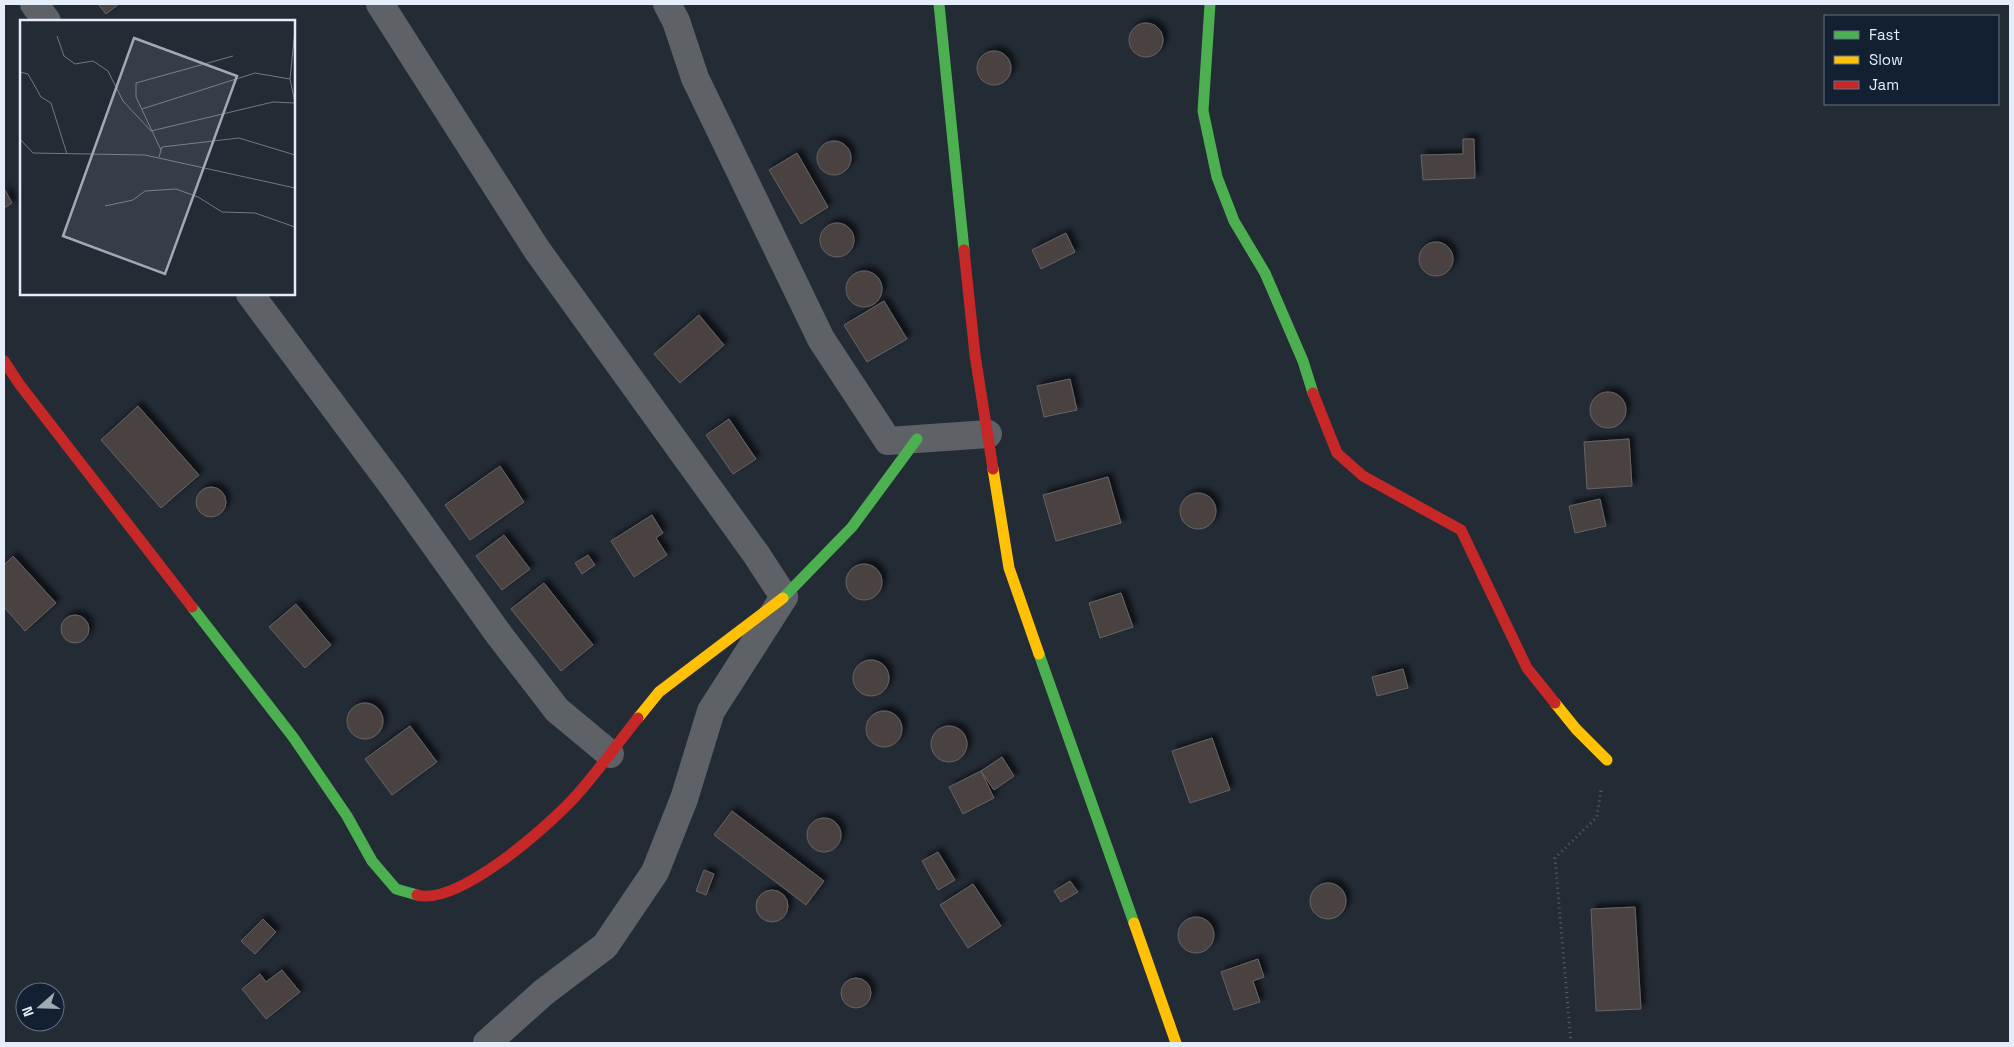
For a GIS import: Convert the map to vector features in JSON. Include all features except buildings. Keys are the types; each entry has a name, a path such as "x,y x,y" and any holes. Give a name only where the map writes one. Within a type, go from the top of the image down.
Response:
{"street":[{"path":"34,4 46,20"},
{"path":"380,4 537,250 756,554 784,597"},
{"path":"667,4 676,21 695,78 821,339 888,441 988,434"},
{"path":"939,4 975,355 1009,568 1176,1043"},
{"path":"1210,4 1203,111 1217,177 1234,221 1265,273 1303,361 1312,391 1337,453 1363,476 1461,530 1527,668 1576,729 1607,760"},
{"path":"251,295 395,489 500,636 557,710 610,754"},
{"path":"4,361 20,385 294,737 347,816 372,861 396,889 426,897 462,887 526,844 574,798 659,692 784,597 852,527 917,439"},
{"path":"487,1043 544,992 605,946 655,872 684,799 712,711 784,597"}],"path":[{"path":"1571,1043 1555,858 1596,817 1607,760"}],"traffic: fast":[{"path":"939,4 964,250"},
{"path":"1210,4 1203,111 1217,177 1234,221 1265,273 1303,361 1313,393"},
{"path":"783,598 852,527 917,439"},
{"path":"192,607 293,737 347,816 372,861 396,889 417,895"},
{"path":"1039,654 1134,923"}],"traffic: slow":[{"path":"993,469 1009,568 1039,654"},
{"path":"638,718 659,692 783,598"},
{"path":"1555,703 1576,729 1607,760"},
{"path":"1134,923 1176,1043"}],"traffic: jam":[{"path":"964,250 975,355 993,469"},
{"path":"4,361 20,385 192,607"},
{"path":"1313,393 1337,453 1363,476 1461,530 1527,668 1555,703"},
{"path":"417,895 434,895 455,889 477,877 523,845 574,798 638,718"}]}
